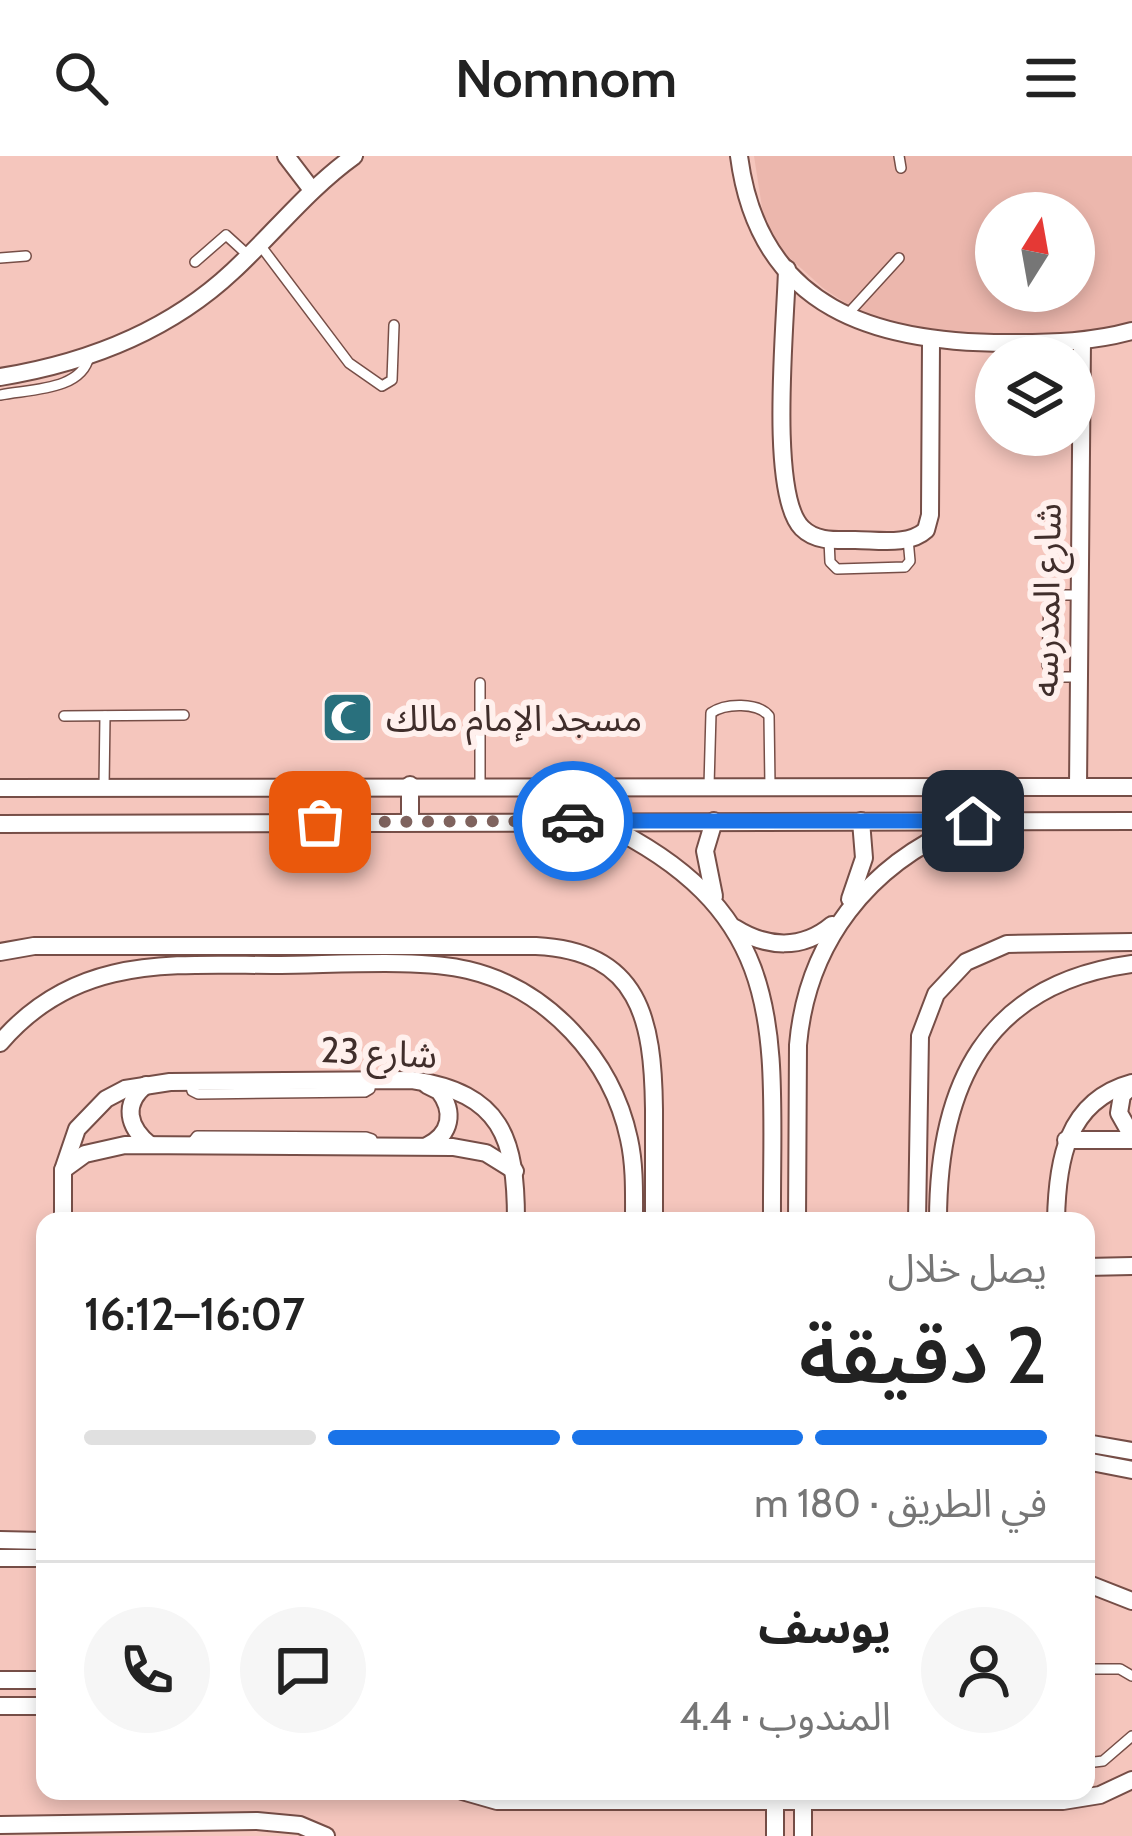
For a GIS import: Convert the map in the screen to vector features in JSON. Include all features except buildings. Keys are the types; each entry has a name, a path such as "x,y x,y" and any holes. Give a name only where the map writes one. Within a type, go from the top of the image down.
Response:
{"street":[{"path":"286,156 312,190"},
{"path":"0,377 89,356 164,323 209,292 312,190 354,156"},
{"path":"739,156 758,226 788,269 846,316 873,328 931,341 975,341"},
{"path":"788,269 782,413 785,481 789,506 800,526 829,540 921,535 929,523 931,341"},
{"path":"1095,338 1132,331"},
{"name":"شارع المدرسه","path":"1078,787 1081,456"},
{"path":"410,785 410,821"},
{"path":"0,788 1132,787"},
{"path":"597,821 676,865 717,904 734,928 760,985 770,1029 772,1212"},
{"path":"714,821 705,867 717,904"},
{"path":"797,1212 801,1016 815,965 860,876 861,821"},
{"path":"734,928 769,944 807,940 840,919 899,860 973,821"},
{"path":"0,824 1132,821"},
{"path":"917,1212 920,1036 936,994 966,962 1007,944 1132,942"},
{"path":"0,952 34,946 290,956 464,968 493,977 546,1007 588,1051 618,1104 632,1155 634,1212"},
{"path":"0,1043 31,1012 57,995 112,971 290,956 564,947 614,971 646,1016 652,1044 654,1212"},
{"path":"938,1212 941,1140 961,1082 977,1054 1009,1018 1047,990 1076,976 1132,964"},
{"path":"412,1081 440,1090 448,1102 447,1129 426,1146"},
{"name":"شارع 23","path":"63,1170 76,1129 90,1112 125,1089 190,1082 412,1081 446,1085 486,1108 511,1148 515,1171"},
{"path":"146,1084 131,1102 129,1114 132,1126 150,1145"},
{"path":"1066,1140 1132,1138 1118,1114 1132,1084"},
{"path":"1056,1212 1066,1140 1097,1100 1132,1084"},
{"path":"63,1212 63,1170 97,1149 190,1145 471,1149 515,1171 516,1212"},
{"path":"1095,1267 1132,1266"},
{"path":"1095,1445 1132,1451"},
{"path":"1095,1463 1132,1470"},
{"path":"0,1540 36,1541"},
{"path":"0,1558 36,1558"},
{"path":"1095,1587 1132,1601"},
{"path":"0,1680 36,1680"},
{"path":"0,1706 36,1706"},
{"path":"1095,1795 1132,1780"},
{"path":"770,1800 775,1836"},
{"path":"803,1836 816,1800"},
{"path":"0,1825 195,1829 279,1822 326,1836"}],"lane":[{"path":"195,262 226,235 255,250 349,363 382,386 392,380 394,325"},
{"path":"0,258 26,256"},
{"path":"846,316 899,259"},
{"path":"0,394 72,381 84,371 89,356"},
{"path":"829,540 830,562 838,569 905,567 910,561 908,539"},
{"path":"1079,595 1049,599 1046,665 1051,676 1079,677"},
{"path":"480,683 480,785"},
{"path":"710,786 711,713 721,707 755,707 769,716 770,786"},
{"path":"64,716 184,715"},
{"path":"104,788 105,716"},
{"path":"1095,1669 1120,1669 1132,1676"},
{"path":"1095,1762 1132,1736"}],"shaded area":[{"path":"754,156 1132,156 1132,321 1096,331 1034,336 925,332 865,316 823,288 782,251 764,220"}],"way so far":[{"path":"320,822 573,821"}],"place":[{"name":"مسجد الإمام مالك","path":"347,718"}],"route":[{"path":"573,821 973,821"}]}
